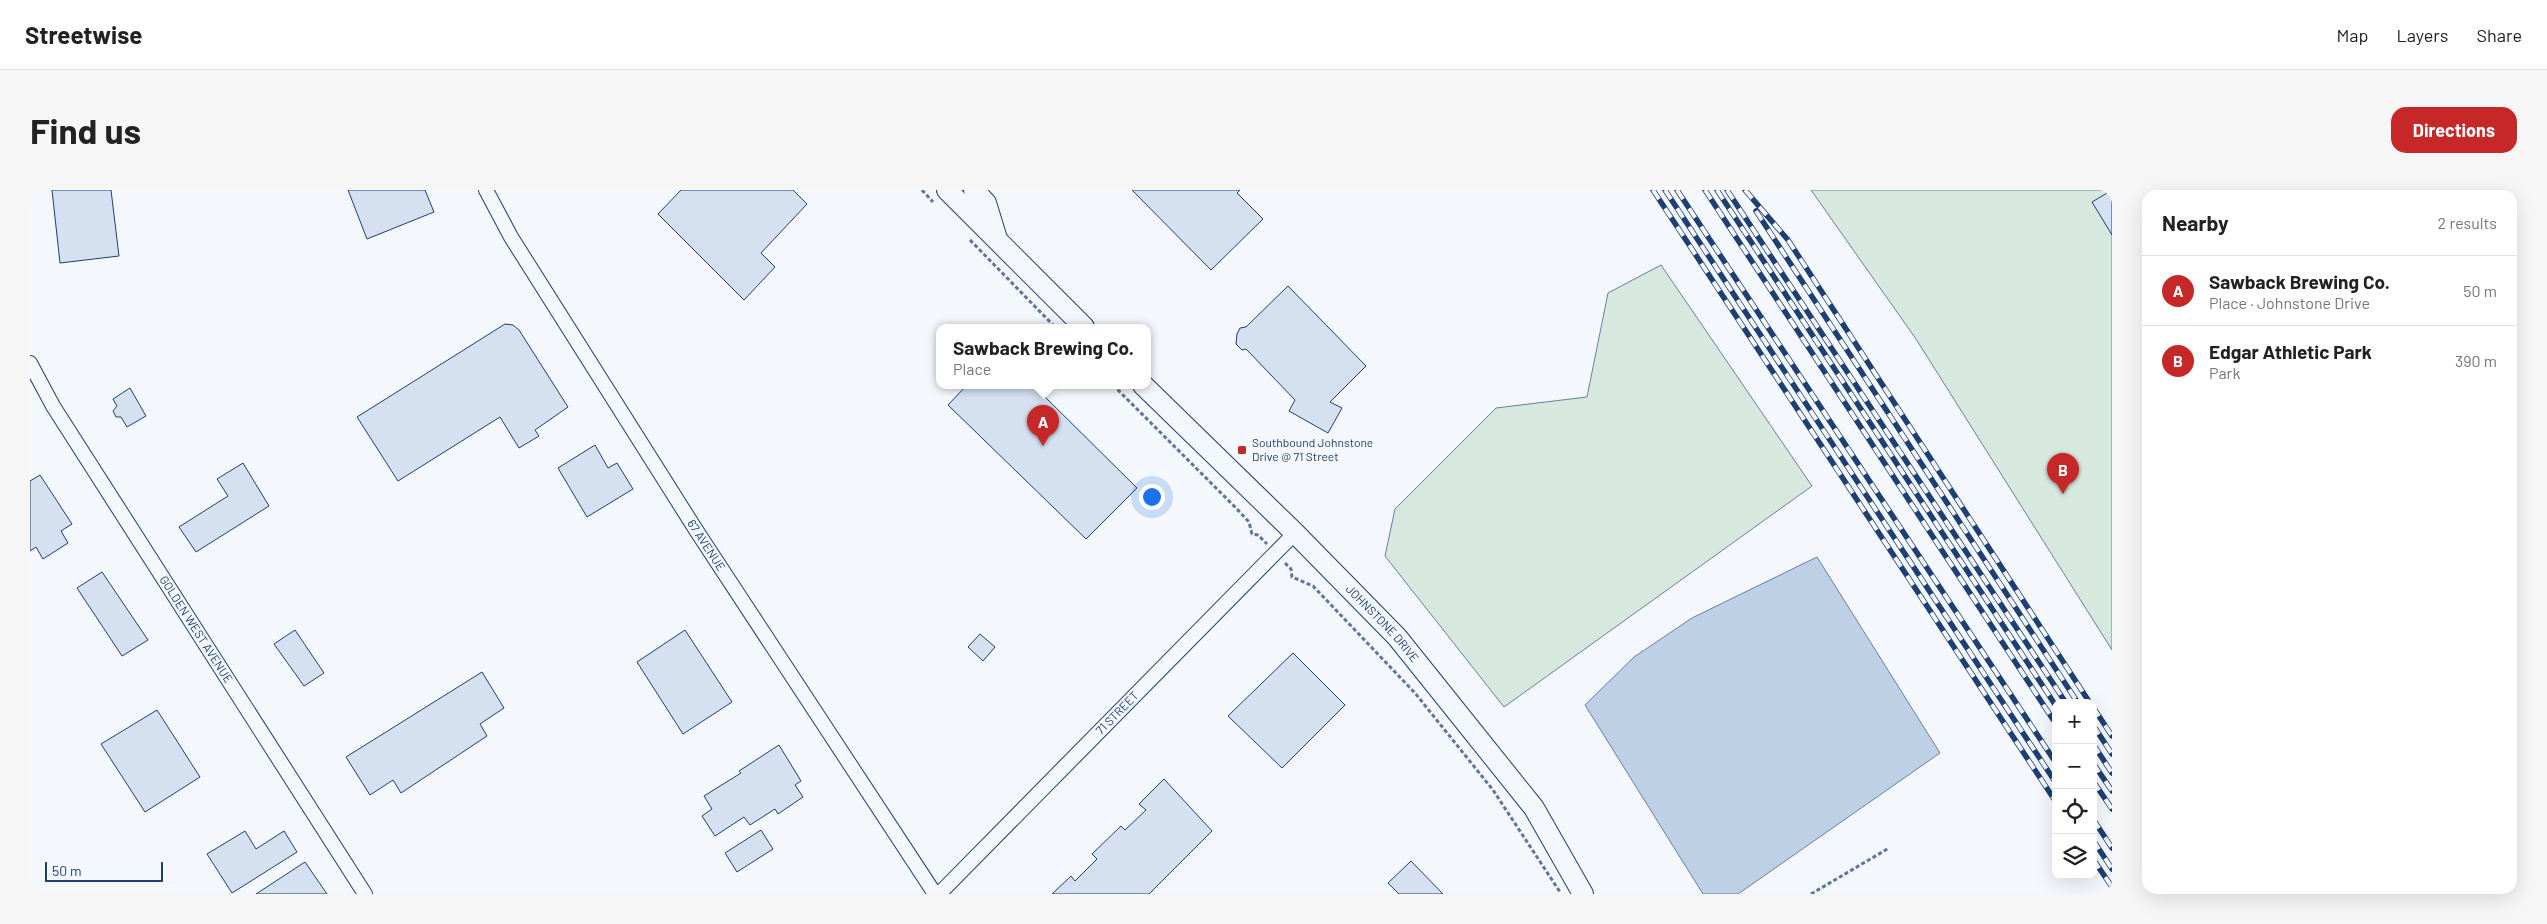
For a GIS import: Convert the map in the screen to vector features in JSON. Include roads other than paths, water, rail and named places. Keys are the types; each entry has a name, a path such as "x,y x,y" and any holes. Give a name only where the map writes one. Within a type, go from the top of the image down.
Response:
{"main road":[{"path":"974,190 986,203 999,244"},
{"path":"941,197 999,244 1081,324"},
{"name":"JOHNSTONE DRIVE","path":"1147,389 1397,637 1534,808 1583,894"}],"street":[{"name":"67 AVENUE","path":"486,190 511,238 696,530 935,894"},
{"name":"GOLDEN WEST AVENUE","path":"30,363 52,406 365,894"},
{"name":"71 STREET","path":"939,894 1294,533"}],"water":[{"path":"1817,557 1940,753 1738,894 1703,894 1585,705 1634,657 1692,618"}],"railway":[{"path":"1653,190 2052,796"},
{"path":"1665,190 2052,777"},
{"path":"1677,190 2052,757"},
{"path":"1705,190 2052,718"},
{"path":"1717,190 2052,700"},
{"path":"1727,190 2063,699"},
{"path":"1745,190 1788,240 2087,699"},
{"path":"1756,211 2075,699"},
{"path":"2097,713 2112,736"},
{"path":"2097,731 2112,754"},
{"path":"2097,750 2112,773"},
{"path":"2097,769 2112,791"},
{"path":"2097,787 2112,809"},
{"path":"2097,825 2112,848"},
{"path":"2097,846 2112,869"},
{"path":"2097,865 2112,887"}],"place":[{"name":"Sawback Brewing Co.","path":"1043,446"},
{"name":"Southbound Johnstone Drive @ 71 Street","path":"1242,450"},
{"name":"Edgar Athletic Park","path":"2063,494"}]}
